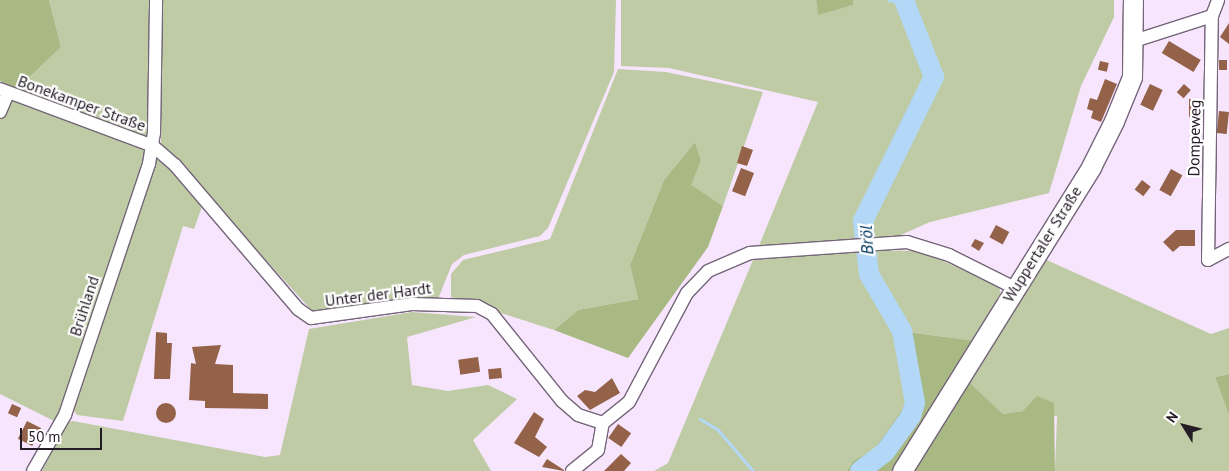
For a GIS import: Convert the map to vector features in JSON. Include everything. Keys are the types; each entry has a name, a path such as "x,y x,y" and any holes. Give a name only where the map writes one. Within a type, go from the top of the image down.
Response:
{"main road":[{"name":"Wuppertaler Straße","path":"902,471 1015,288 1114,121 1132,77 1134,41 1133,0"}],"street":[{"name":"Brühland","path":"33,471 65,415 153,146 156,0"},
{"name":"Dompeweg","path":"1218,0 1212,16 1208,260 1229,249"},
{"path":"1134,41 1212,16"},
{"name":"Bonekamper Straße","path":"4,91 153,146"},
{"path":"0,112 4,91"},
{"name":"Unter der Hardt","path":"153,146 175,165 298,309 311,318 412,304 477,306 492,314 562,401 578,415 603,423"},
{"path":"572,471 598,450 603,423 629,402 687,293 708,270 750,253 907,242 949,254 1015,288"}],"green space":[{"path":"0,0 49,0 61,47 17,89 0,81"},
{"path":"49,0 153,0 151,132 146,138 17,89 61,47"},
{"path":"158,0 616,0 614,72 548,228 540,236 464,255 452,264 438,299 314,313 161,145"},
{"path":"621,0 816,0 818,14 853,5 853,0 1114,0 1114,17 1081,86 1049,193 930,222 894,238 758,248 818,102 669,68 621,66"},
{"path":"816,0 853,0 853,5 818,15"},
{"path":"618,69 666,72 763,92 723,206 690,185 701,160 695,142 664,180 630,265 638,299 578,310 554,330 451,297 451,274 463,260 550,239"},
{"path":"11,99 141,146 148,155 58,423 0,394 0,119"},
{"path":"695,142 701,160 691,185 723,206 708,247 628,358 554,330 578,310 638,299 630,265 664,180"},
{"path":"160,159 203,204 194,229 183,226 123,421 77,415 71,407 155,161"},
{"path":"863,250 921,251 999,286 1001,295 976,341 907,332 895,348 904,374 906,404 874,449 853,461 847,471 654,471 668,463 753,260"},
{"path":"1040,257 1211,334 1229,328 1229,374 1215,377 1229,415 1229,471 1055,471 1057,416 1023,411 1003,414 966,379"},
{"path":"412,312 476,317 407,337 412,385 448,391 488,385 517,399 473,440 491,471 42,471 68,422 73,421 265,457 280,455 309,329"},
{"path":"907,332 976,341 896,471 847,471 853,461 874,449 906,404 904,374 895,348 897,338"},
{"path":"1229,374 1229,415 1215,377"},
{"path":"966,379 1003,414 1023,411 1037,396 1054,403 1055,471 910,471"}],"building":[{"path":"1229,23 1229,44 1220,37"},
{"path":"1169,41 1201,60 1194,72 1162,53"},
{"path":"1219,60 1227,60 1227,70 1219,70"},
{"path":"1100,61 1109,63 1107,72 1098,70"},
{"path":"1105,79 1117,84 1101,122 1091,118 1093,111 1087,109 1090,98 1097,100"},
{"path":"1150,84 1163,90 1153,111 1140,105"},
{"path":"1184,84 1191,90 1184,98 1177,92"},
{"path":"1189,99 1201,99 1201,117 1189,117"},
{"path":"1219,111 1229,112 1227,134 1217,133"},
{"path":"742,146 753,150 747,166 737,163"},
{"path":"741,168 754,173 745,196 732,191"},
{"path":"1171,169 1182,175 1171,196 1159,190"},
{"path":"1142,180 1151,187 1143,196 1135,189"},
{"path":"996,225 1009,232 1003,244 989,237"},
{"path":"1176,230 1195,230 1195,246 1180,246 1173,252 1163,242"},
{"path":"975,239 984,243 979,251 971,246"},
{"path":"156,332 167,333 167,343 172,343 170,379 154,379"},
{"path":"221,345 215,364 233,365 233,393 268,394 268,409 205,408 205,401 189,400 191,363 196,364 192,347"},
{"path":"478,357 480,372 460,375 458,360"},
{"path":"501,368 502,378 489,379 488,369"},
{"path":"612,378 620,393 590,410 577,396 585,390 595,392"},
{"path":"166,403 173,406 176,413 173,420 166,423 159,420 156,413 159,406"},
{"path":"12,404 21,408 17,417 8,413"},
{"path":"534,412 544,419 535,437 547,447 539,457 514,443"},
{"path":"27,421 41,428 32,446 18,439"},
{"path":"618,424 631,433 621,447 608,438"},
{"path":"621,454 631,463 624,471 604,471"},
{"path":"547,459 564,470 564,471 542,467"}],"waterway":[{"path":"889,0 904,3"},
{"name":"Bröl","path":"860,471 885,452 911,416 915,403 902,331 869,274 863,221 934,77 904,0"},
{"path":"700,419 718,430 753,471"}]}
